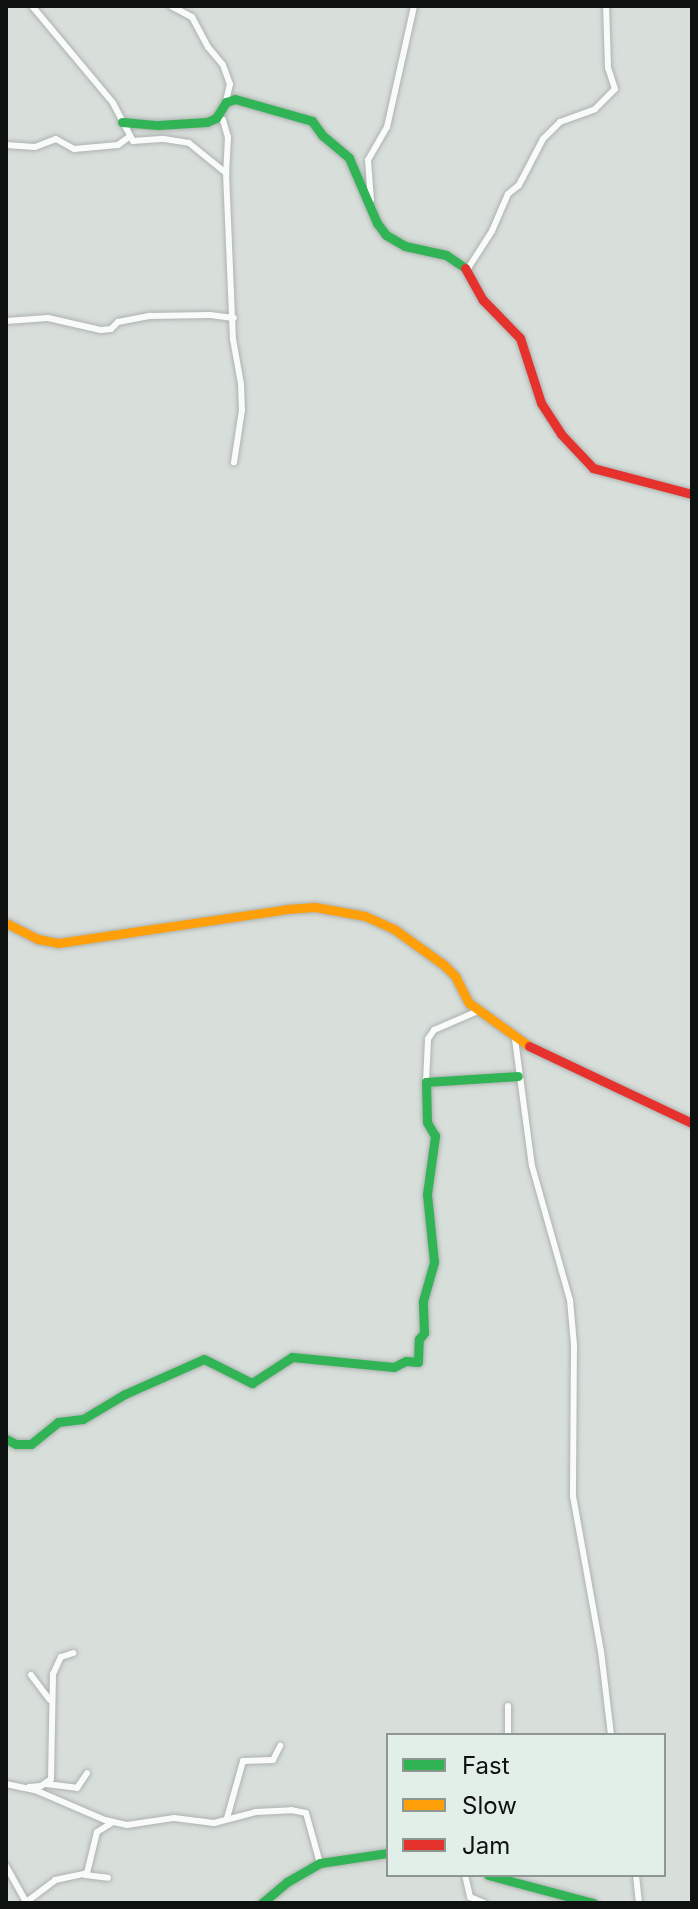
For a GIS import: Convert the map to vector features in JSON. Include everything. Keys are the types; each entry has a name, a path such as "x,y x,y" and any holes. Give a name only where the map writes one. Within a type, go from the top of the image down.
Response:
{"street":[{"path":"32,6 113,103 133,141 144,143 164,139 189,143 226,173"},
{"path":"122,122 158,125 207,122 216,118 226,102 230,84 223,65 204,41 192,17 171,6"},
{"path":"370,207 368,160 387,127 414,6"},
{"path":"467,270 492,231 508,194 519,185 543,139 560,122 595,109 615,89 608,68 606,6"},
{"path":"226,102 244,100 312,121 322,135 349,158 386,235 405,246 446,255 467,270 483,300 520,338 541,403 561,434 593,468 692,494"},
{"path":"216,118 223,120 228,137 226,225 242,399 234,462"},
{"path":"6,145 35,147 56,139 74,149 118,145 129,137"},
{"path":"6,321 48,318 101,330 118,322 150,316 210,315 234,318"},
{"path":"6,923 38,939 58,943 287,909 341,910 394,929 419,946 455,976 469,1003 515,1039 692,1123"},
{"path":"6,1439 16,1444 31,1444 58,1422 83,1419 125,1394 204,1359 252,1383 292,1357 394,1367 420,1361 423,1301 434,1262 427,1194 435,1136 425,1115 428,1039 434,1030 478,1011"},
{"path":"515,1039 532,1166 570,1300 574,1345 573,1496 601,1651 611,1733"},
{"path":"426,1082 518,1076"},
{"path":"46,1784 52,1770 50,1700 55,1665 61,1657 73,1653"},
{"path":"31,1675 50,1700"},
{"path":"508,1706 508,1733"},
{"path":"227,1818 243,1761 273,1760 280,1746"},
{"path":"25,1787 46,1784 77,1788 87,1773"},
{"path":"6,1784 25,1787 127,1825 174,1818 214,1823 279,1810 306,1813 320,1863"},
{"path":"85,1875 92,1864 97,1832 113,1822"},
{"path":"262,1903 287,1882 320,1863 386,1853"},
{"path":"6,1866 25,1902 55,1880 85,1875 108,1878"},
{"path":"465,1877 470,1897 484,1903"},
{"path":"496,1877 593,1903"},
{"path":"530,1886 532,1877"},
{"path":"636,1877 639,1903"}],"traffic: fast":[{"path":"122,122 158,125 207,122 216,118 226,102 235,99 312,121 322,135 349,158 377,223 386,235 405,246 446,255 465,268"},
{"path":"6,1439 16,1444 31,1444 58,1422 83,1419 125,1394 204,1359 252,1383 292,1357 394,1367 406,1361 418,1362 419,1339 424,1333 423,1301 434,1262 427,1194 435,1136 427,1122 426,1082 518,1076"},
{"path":"262,1903 287,1882 320,1863 386,1853"},
{"path":"496,1877 593,1903"}],"traffic: slow":[{"path":"6,923 38,939 58,943 287,909 315,907 365,916 394,929 444,965 455,976 469,1003 529,1046"}],"traffic: jam":[{"path":"465,268 483,300 520,338 541,403 561,434 593,468 692,494"},
{"path":"529,1046 692,1123"}]}
